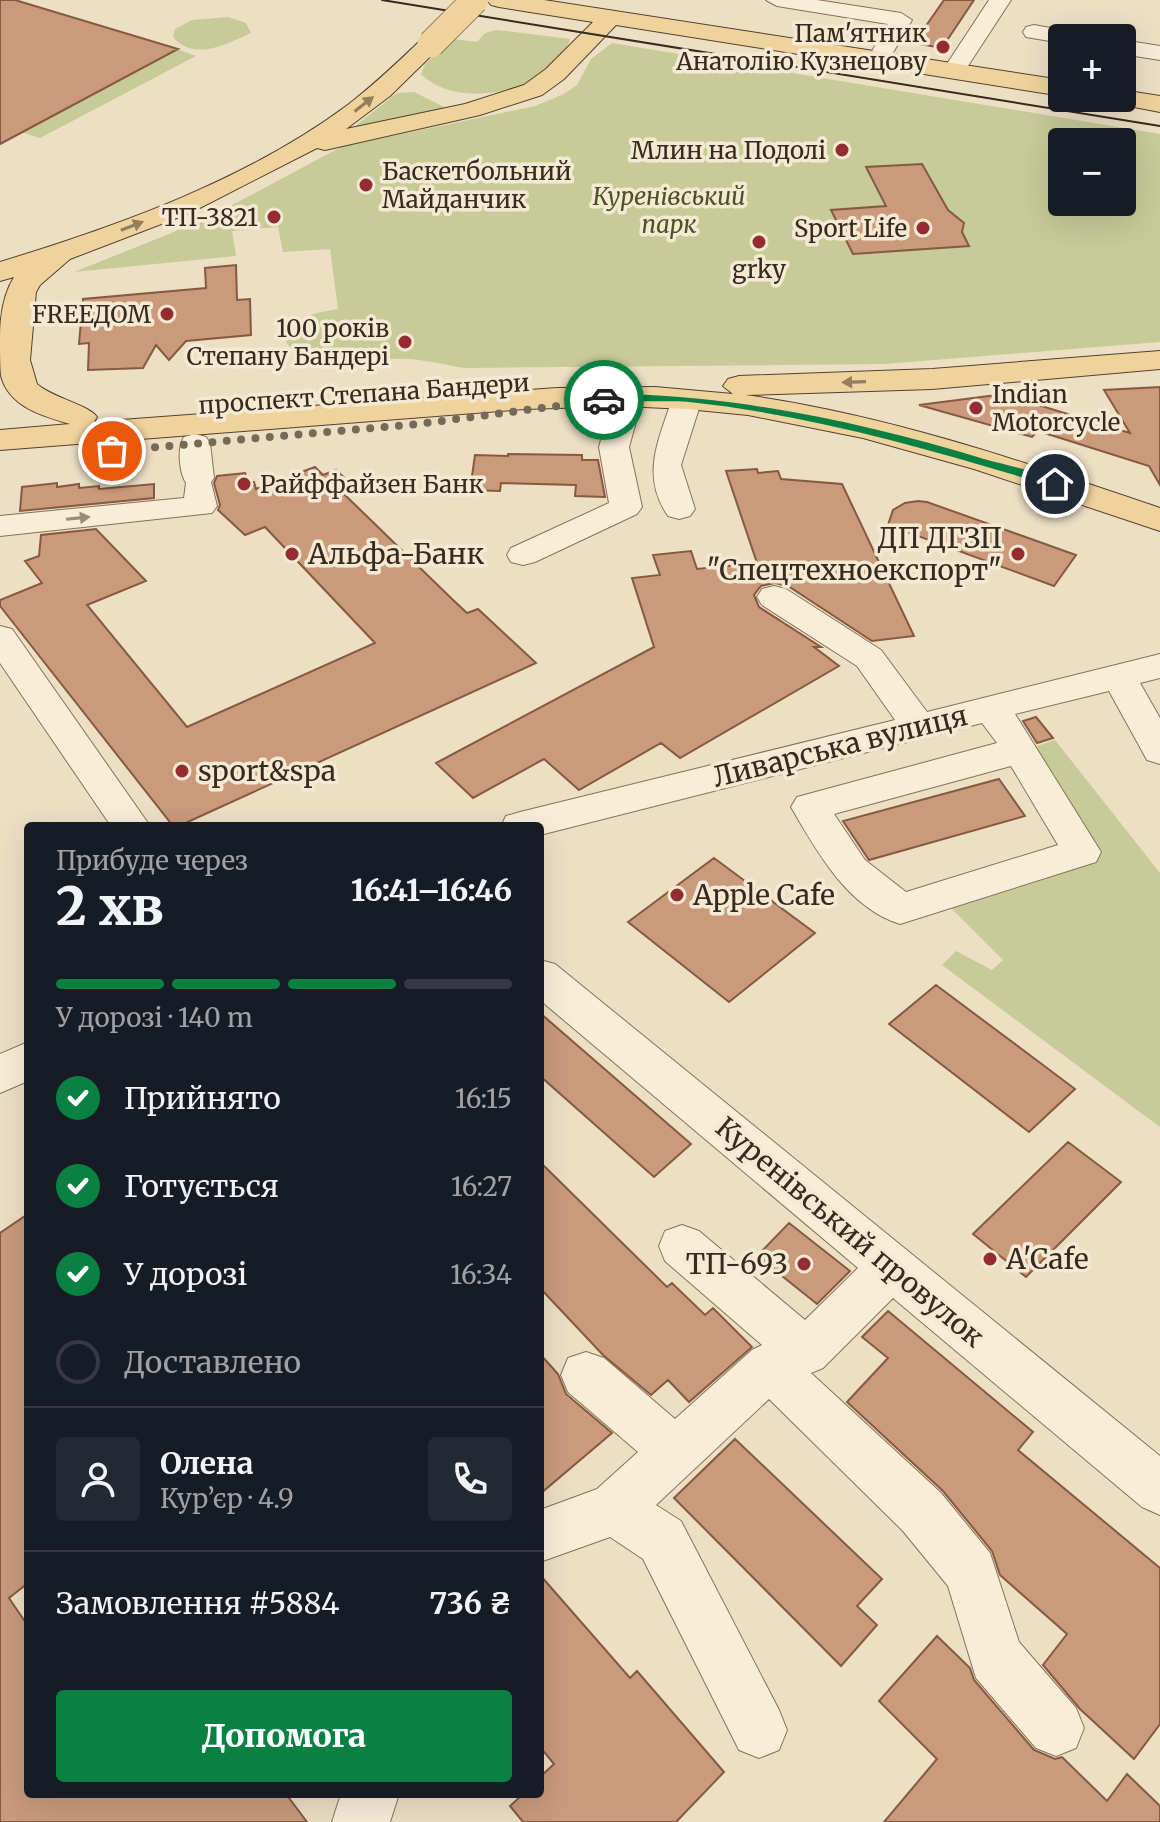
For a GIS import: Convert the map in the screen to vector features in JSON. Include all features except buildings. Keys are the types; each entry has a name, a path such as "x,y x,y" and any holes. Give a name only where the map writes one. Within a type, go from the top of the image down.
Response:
{"main road":[{"path":"0,248 101,215 225,162 312,112 421,65 450,0"},
{"path":"0,272 59,254 176,209 299,148 421,65 475,0"},
{"path":"499,0 1048,86"},
{"path":"299,148 512,99 533,90 555,74 610,18"},
{"path":"421,65 463,95 494,95 555,74"},
{"path":"1136,100 1160,104"},
{"path":"59,254 27,280 21,292 9,376 16,389 30,401 52,411 81,417"},
{"name":"проспект Степана Бандери","path":"0,424 412,388 516,382 619,380 730,386 932,379 1160,360"},
{"path":"932,379 917,394 914,405 919,419 935,430"},
{"path":"730,386 849,407 935,430 1160,502"},
{"path":"0,460 418,424 628,397"},
{"name":"проспект Степана Бандери","path":"0,440 427,406 628,397 687,399 800,415 912,441 1160,520"}],"street":[{"path":"777,0 901,20 879,58"},
{"path":"954,70 1000,0"},
{"path":"1034,32 1048,34"},
{"path":"1136,49 1160,53"},
{"path":"523,555 626,507 614,447 628,397"},
{"path":"679,509 666,465 687,399"},
{"path":"0,526 201,506 195,443"},
{"path":"774,597 869,658 919,727"},
{"path":"0,637 128,822"},
{"name":"Ливарська вулиця","path":"536,822 1160,666"},
{"path":"1119,677 1160,751"},
{"path":"991,709 1020,750 1082,852 900,909 851,870 810,807 1020,750"},
{"name":"Куренівський провулок","path":"544,979 1160,1489"},
{"path":"682,1246 788,1359 971,1572 996,1658 1056,1728"},
{"path":"544,1535 614,1509 892,1267"},
{"path":"586,1375 676,1452"},
{"path":"614,1509 662,1540 759,1730"},
{"path":"361,1822 369,1798"}],"green space":[{"path":"228,17 246,23 251,33 221,46 201,50 181,44 173,37 175,29 192,20"},
{"path":"497,30 570,39 561,57 546,72 504,91 480,94 458,92 437,86 421,74 425,64 454,39 477,42 485,33"},
{"name":"Куренівський парк","path":"612,43 1124,128 1048,128 1048,216 1136,216 1136,130 1160,134 1160,342 885,364 464,368 429,361 393,359 327,364 311,361 286,342 293,326 299,321 313,314 338,309 330,249 283,252 278,227 232,231 236,256 74,272 169,234 240,201 341,147 535,106 577,85 591,59"},
{"path":"177,49 196,56 40,138 21,132"},
{"path":"414,92 444,107 440,111 354,127 397,93"},
{"path":"1055,740 1160,873 1160,1127 942,965 956,951 992,970 1003,960 949,906 1103,853 1031,748"}],"tram line":[{"path":"382,0 1160,126"}],"way so far":[{"path":"112,451 418,424 604,400"}],"place":[{"name":"Пам'ятник Анатолію Кузнецову","path":"943,47"},
{"name":"Млин на Подолі","path":"842,150"},
{"name":"Баскетбольний Майданчик","path":"366,185"},
{"name":"ТП-3821","path":"274,217"},
{"name":"Sport Life","path":"923,228"},
{"name":"grky","path":"759,242"},
{"name":"FREEДОМ","path":"167,314"},
{"name":"100 років Степану Бандері","path":"405,342"},
{"name":"Indian Motorcycle","path":"976,408"},
{"name":"Райффайзен Банк","path":"244,484"},
{"name":"Альфа-Банк","path":"292,554"},
{"name":"ДП ДГЗП \"Спецтехноекспорт\"","path":"1018,554"},
{"name":"sport&spa","path":"182,771"},
{"name":"Apple Cafe","path":"677,895"},
{"name":"A'Cafe","path":"990,1259"},
{"name":"ТП-693","path":"804,1264"}],"route":[{"path":"604,400 628,397 687,399 800,415 912,441 1055,484"}]}
